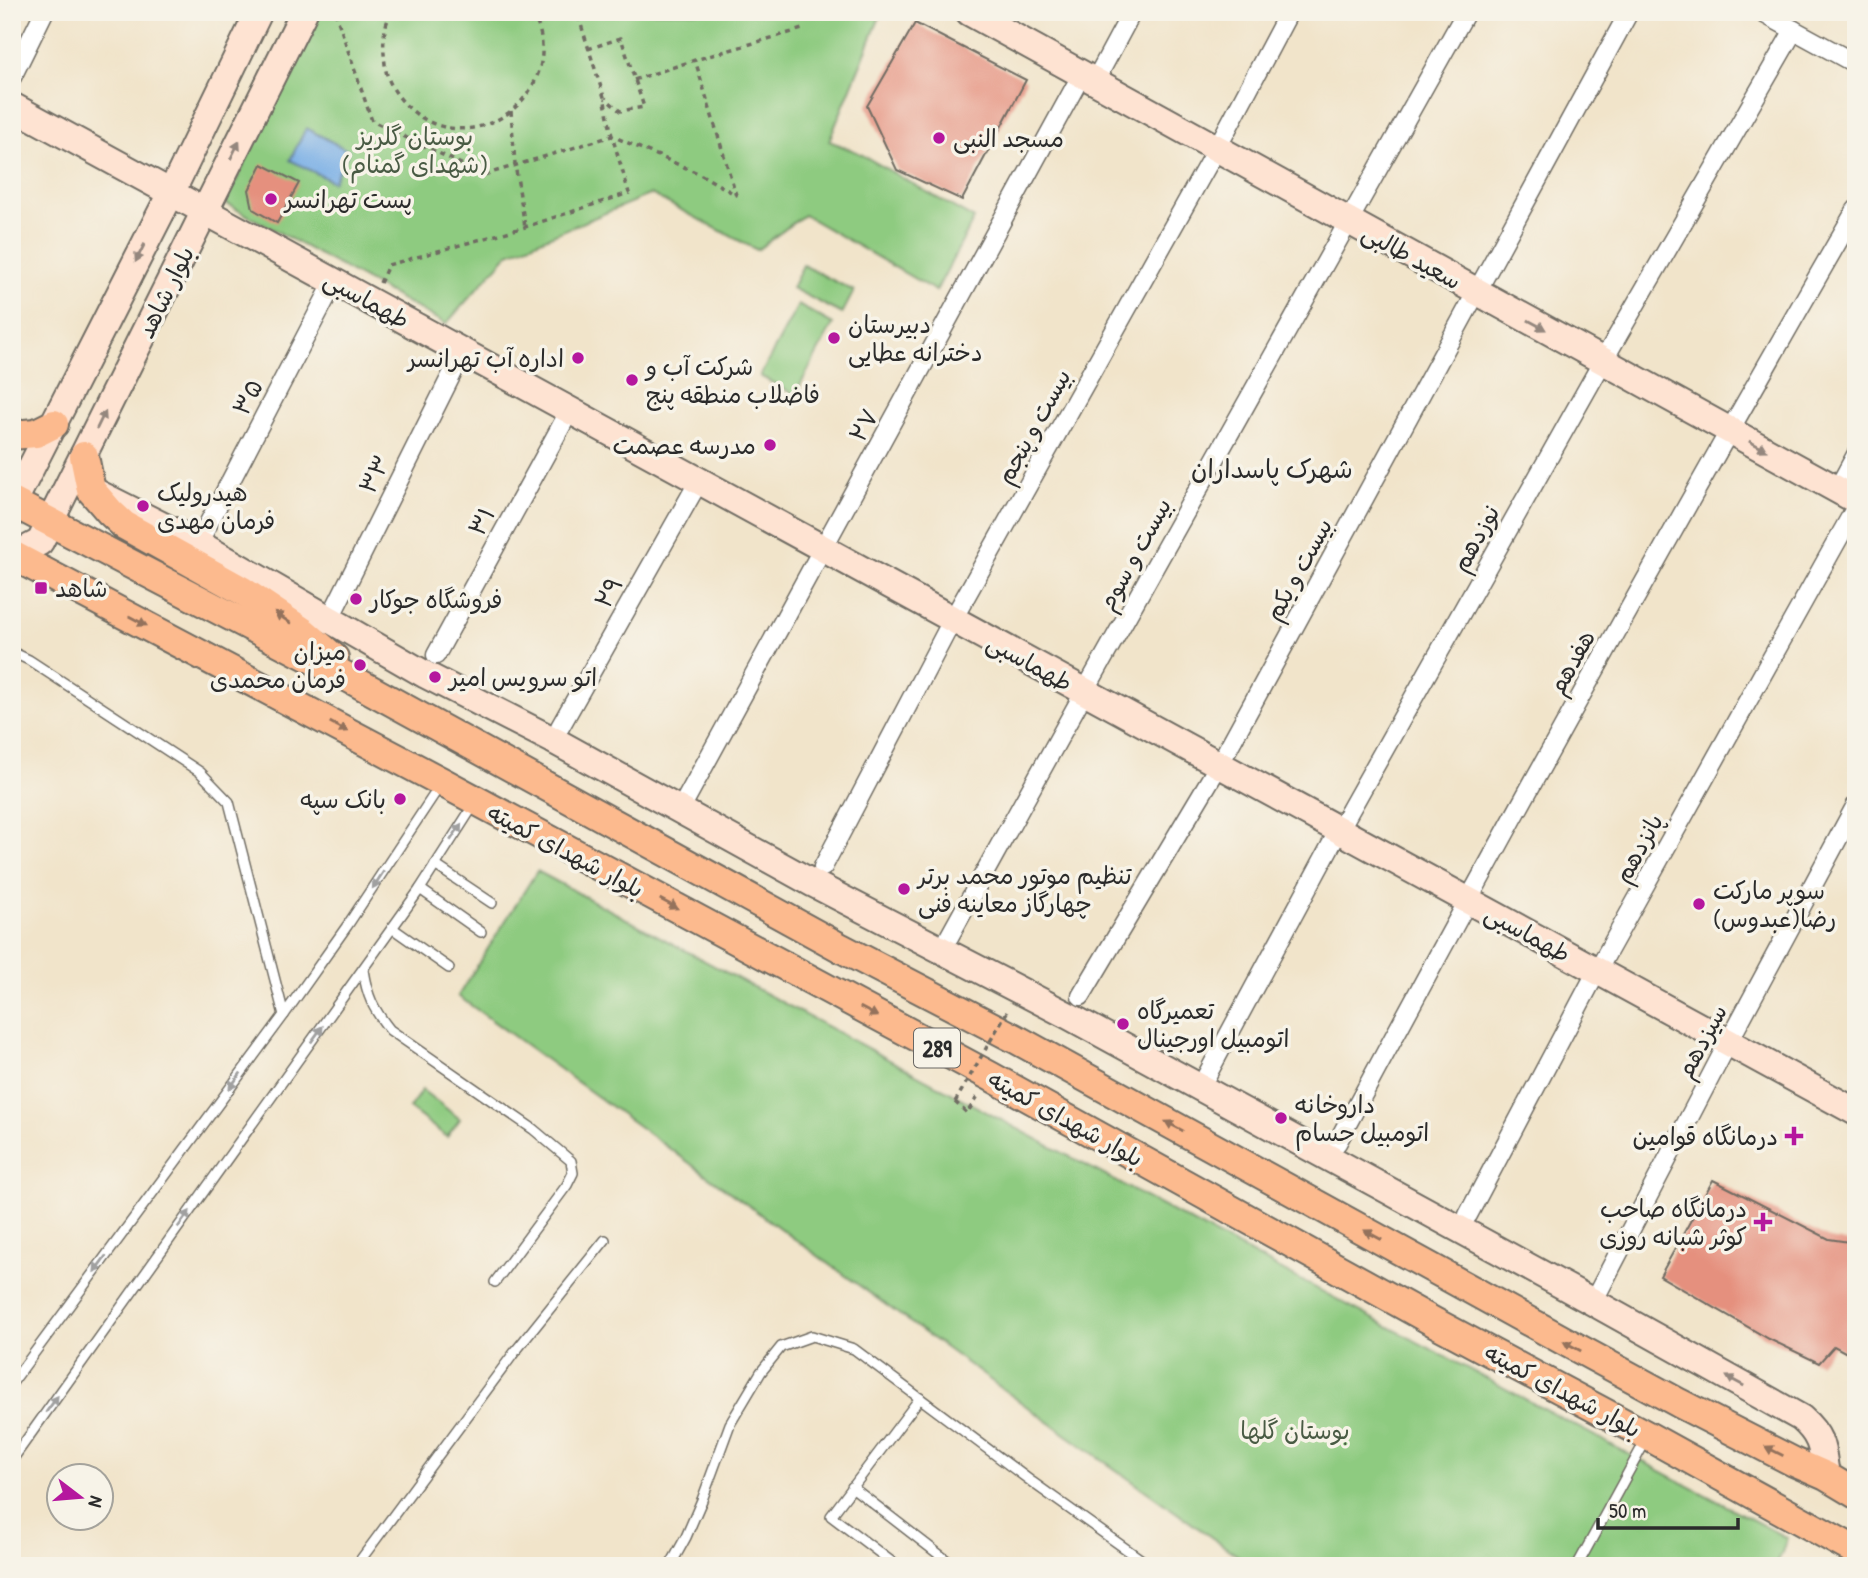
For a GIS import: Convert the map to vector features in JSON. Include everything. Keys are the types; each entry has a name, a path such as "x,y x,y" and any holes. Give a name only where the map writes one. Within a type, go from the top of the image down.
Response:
{"main road":[{"path":"12,435 36,433 54,424"},
{"path":"84,456 90,490 124,525 243,591 304,632 332,656 351,679"},
{"name":"بلوار شهدای کمیته","path":"13,503 351,679 841,948 1016,1039 1570,1344 1856,1494"},
{"name":"بلوار شهدای کمیته","path":"13,554 978,1070 1856,1551"},
{"path":"1826,1476 1856,1468"}],"street":[{"path":"12,77 44,12"},
{"name":"بلوار شاهد","path":"13,503 260,12"},
{"name":"بلوار شاهد","path":"13,554 40,542 51,522 304,12"},
{"name":"سعید طالبی","path":"969,12 1850,499"},
{"name":"۲۷","path":"686,799 823,548 1088,78 1132,12"},
{"name":"بیست و پنجم","path":"823,867 953,619 1217,148 1289,12"},
{"name":"بیست و سوم","path":"949,937 1466,12"},
{"name":"بیست و یکم","path":"1081,996 1219,765 1629,12"},
{"path":"1761,12 1791,23 1856,64"},
{"name":"نوزدهم","path":"1207,1075 1339,830 1791,23"},
{"path":"12,106 171,192"},
{"name":"طهماسبی","path":"171,192 1856,1112"},
{"name":"هفدهم","path":"1337,1143 1467,900 1728,430 1856,210"},
{"name":"۳۵","path":"203,534 334,282"},
{"name":"۳۳","path":"330,618 463,352"},
{"name":"۳۱","path":"436,655 570,410"},
{"name":"پانزدهم","path":"1468,1215 1850,499 1856,455"},
{"name":"۲۹","path":"560,727 699,481"},
{"path":"90,490 199,544 426,675 553,740 802,877 1069,1016 1801,1418 1814,1429 1821,1443 1826,1476"},
{"name":"سیزدهم","path":"1593,1302 1856,805"}],"lane":[{"path":"12,652 29,660 200,772 229,802 284,1015"},
{"path":"12,660 29,660"},
{"path":"12,1383 284,1015 347,926 442,782"},
{"path":"12,1460 420,890 476,802"},
{"path":"435,866 492,903"},
{"path":"420,890 481,932"},
{"path":"392,928 449,968"},
{"path":"363,970 367,993 376,1014 390,1030 533,1129 571,1161 573,1174 567,1185 495,1282"},
{"path":"356,1566 514,1353 605,1240"},
{"path":"670,1566 702,1500 730,1423 761,1372 781,1347 812,1336 854,1349 1150,1566"},
{"path":"897,1566 831,1516 920,1398"},
{"path":"1577,1566 1648,1436"},
{"path":"852,1487 954,1566"}],"path":[{"path":"335,12 372,121 484,174 612,135 698,173 736,195 695,60"},
{"path":"392,12 383,44 385,72 397,96 417,116 442,127 469,129 496,122 516,108 532,88 540,64 541,39 532,12"},
{"path":"377,288 388,265 524,227 629,193 604,97 577,12"},
{"path":"634,80 807,28"},
{"path":"587,49 621,38 644,107 620,111 604,97"},
{"path":"511,111 524,227"},
{"path":"967,1113 955,1102 1007,1012"}],"green space":[{"name":"بوستان گلریز (شهدای گمنام)","path":"320,12 882,12 829,141 857,152 974,219 936,291 804,215 757,250 651,194 509,253 446,324 225,203"},
{"path":"803,265 854,291 842,314 792,288"},
{"path":"798,305 833,324 795,395 760,376"},
{"name":"بوستان گلها","path":"537,871 1787,1538 1775,1566 1252,1566 458,996"},
{"path":"422,1090 460,1119 447,1137 409,1108"}],"water":[{"path":"306,128 349,151 333,182 290,160"}],"building":[{"name":"مسجد النبی","path":"915,23 1026,80 962,200 897,170 867,106"},
{"name":"پست تهرانسر","path":"262,164 299,183 277,223 253,209 249,190"},
{"path":"1713,1180 1829,1239 1856,1243 1856,1358 1834,1346 1819,1363 1769,1339 1660,1276"}],"place":[{"name":"مسجد النبی","path":"939,138"},
{"name":"پست تهرانسر","path":"271,199"},
{"name":"دبیرستان دخترانه عطایی","path":"834,338"},
{"name":"اداره آب تهرانسر","path":"578,358"},
{"name":"شرکت آب و فاضلاب منطقه پنج","path":"632,380"},
{"name":"مدرسه عصمت","path":"770,445"},
{"name":"هیدرولیک فرمان مهدی","path":"143,506"},
{"name":"شاهد","path":"41,588"},
{"name":"فروشگاه جوکار","path":"356,599"},
{"name":"میزان فرمان محمدی","path":"360,665"},
{"name":"اتو سرویس امیر","path":"435,677"},
{"name":"بانک سپه","path":"400,799"},
{"name":"تنظیم موتور محمد برتر چهارگاز معاینه فنی","path":"904,889"},
{"name":"سوپر مارکت رضا(عبدوس)","path":"1699,904"},
{"name":"تعمیرگاه اتومبیل اورجینال","path":"1123,1024"},
{"name":"داروخانه اتومبیل حسام","path":"1281,1118"},
{"name":"درمانگاه قوامین","path":"1794,1136"},
{"name":"درمانگاه صاحب کوثر شبانه روزی","path":"1763,1222"}],"district":[{"name":"شهرک پاسداران","path":"1272,468"}]}
